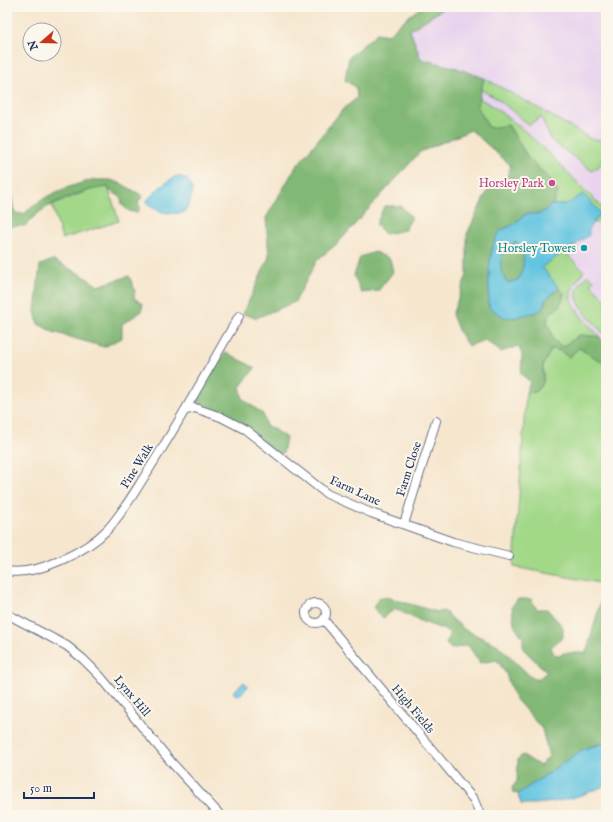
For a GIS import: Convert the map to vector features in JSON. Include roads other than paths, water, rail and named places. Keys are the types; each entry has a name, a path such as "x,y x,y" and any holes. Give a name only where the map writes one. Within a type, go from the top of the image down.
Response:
{"street":[{"name":"Pine Walk","path":"7,571 14,572 49,566 91,543 107,530 120,514 186,410 239,316"},
{"name":"Farm Lane","path":"186,410 195,408 221,417 246,430 327,494 370,513 453,542 509,556"},
{"name":"Farm Close","path":"404,524 436,421"},
{"name":"Lynx Hill","path":"7,614 67,646 83,659 100,676 172,763 220,815"},
{"name":"High Fields","path":"324,620 474,800 480,815"}],"water":[{"path":"176,176 188,180 191,185 192,195 185,212 169,213 159,211 154,209 146,202 168,181"},
{"path":"583,194 601,213 589,229 589,235 542,267 559,288 545,300 543,308 537,312 513,318 504,317 489,308 490,260 494,241 498,234 526,214 540,214 552,205 567,204","holes":["516,242 523,250 523,265 518,280 507,283 501,270 501,258 504,248"]},
{"path":"244,682 248,687 238,697 233,692"},
{"path":"606,743 606,785 586,794 565,800 521,804 518,794 583,749"}],"place":[{"name":"Horsley Park","path":"552,183"},
{"name":"Horsley Towers","path":"584,248"}]}
